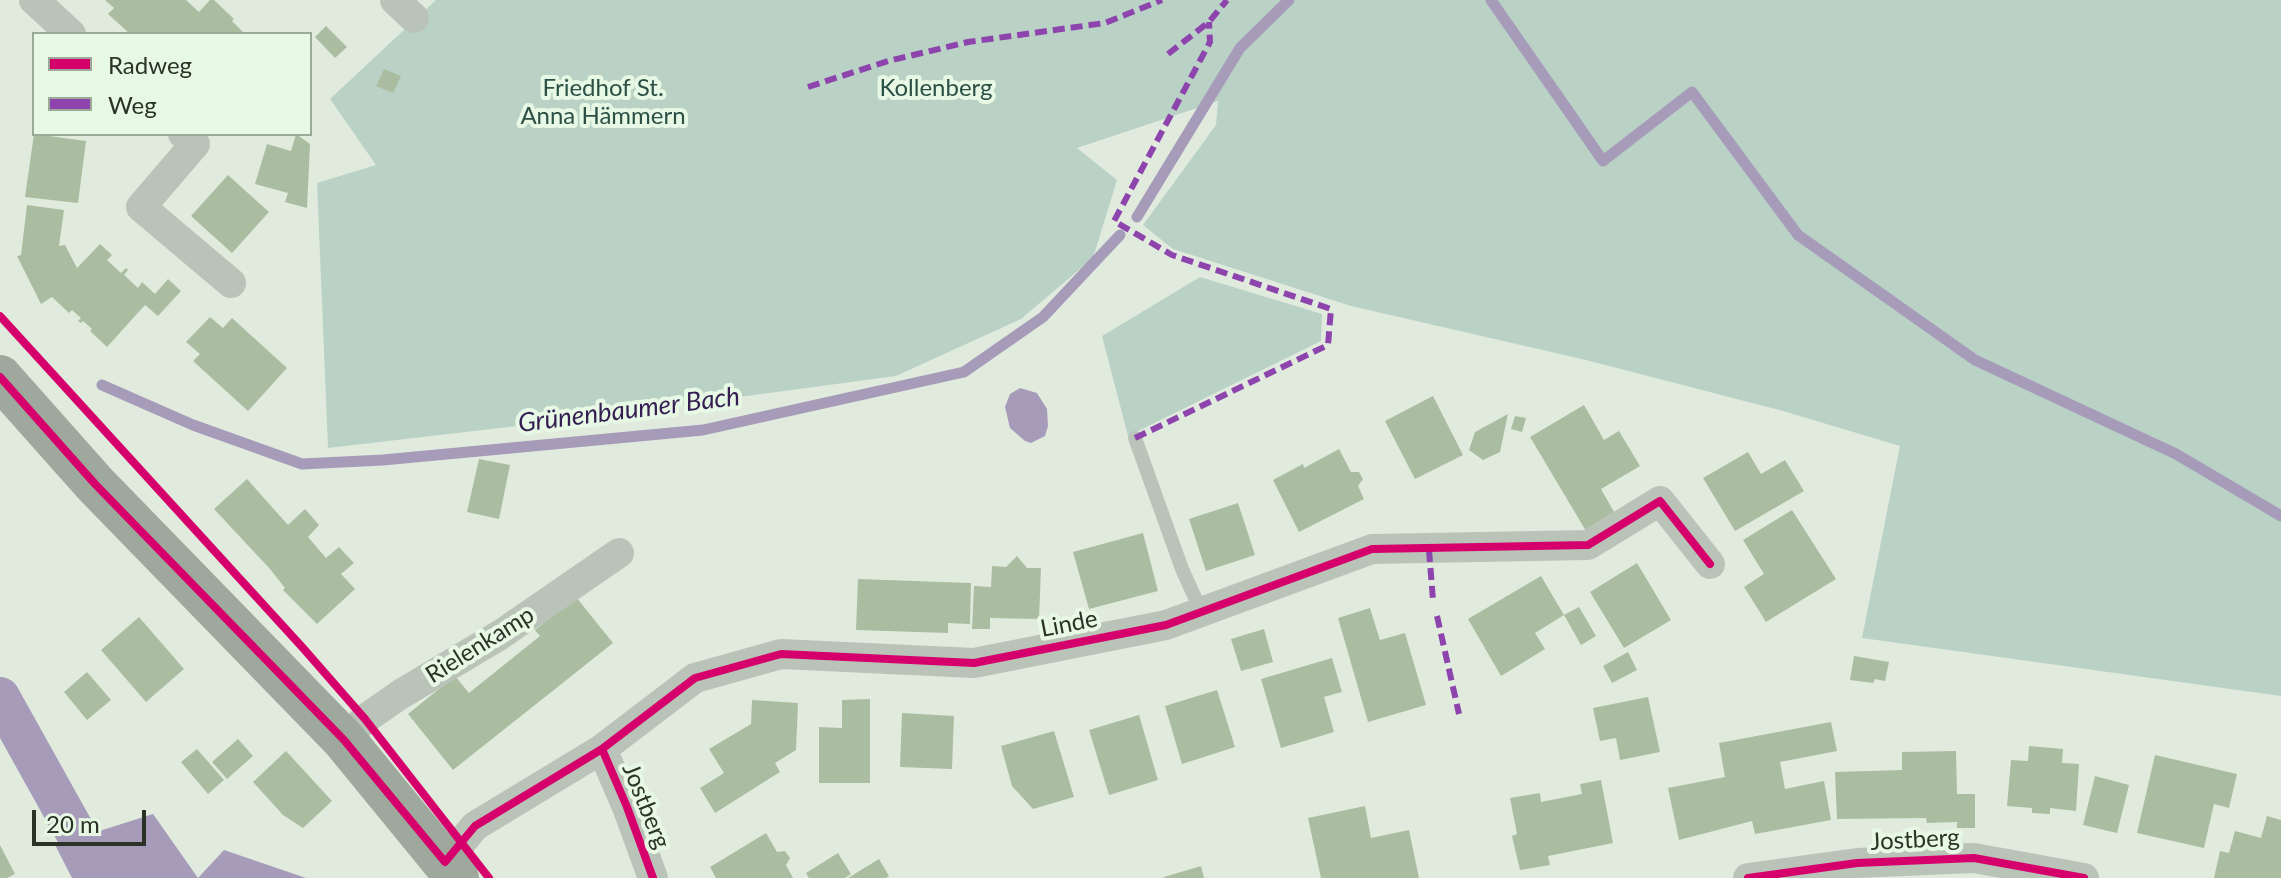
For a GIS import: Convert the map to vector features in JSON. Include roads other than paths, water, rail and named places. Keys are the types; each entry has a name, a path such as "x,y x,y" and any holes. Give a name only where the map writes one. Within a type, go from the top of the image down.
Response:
{"main road":[{"path":"0,377 95,484 344,740 451,870"}],"street":[{"path":"34,0 69,32"},
{"path":"185,136 195,144 141,207 231,283"},
{"name":"Linde","path":"451,870 475,826 602,749 695,678 781,654 974,663 1166,625 1372,549 1588,545 1660,501 1710,564"},
{"name":"Rielenkamp","path":"344,740 365,719 401,694 500,635 619,553"},
{"name":"Jostberg","path":"602,749 653,878"},
{"name":"Jostberg","path":"1748,878 1857,863 1974,858 2084,878"}],"lane":[{"path":"1135,438 1182,569 1202,613"}],"waterway":[{"name":"Grünenbaumer Bach","path":"1137,217 1240,48 1289,0"},
{"path":"1491,0 1603,161 1692,92 1798,235 1975,360 2176,454 2281,516"},
{"name":"Grünenbaumer Bach","path":"102,385 193,425 302,464 383,460 703,430 964,372 1043,317 1120,235"},
{"path":"0,697 78,837 107,878"}],"park label":[{"name":"Kollenberg","path":"936,88"},
{"name":"Friedhof St. Anna Hämmern","path":"603,102"}]}
